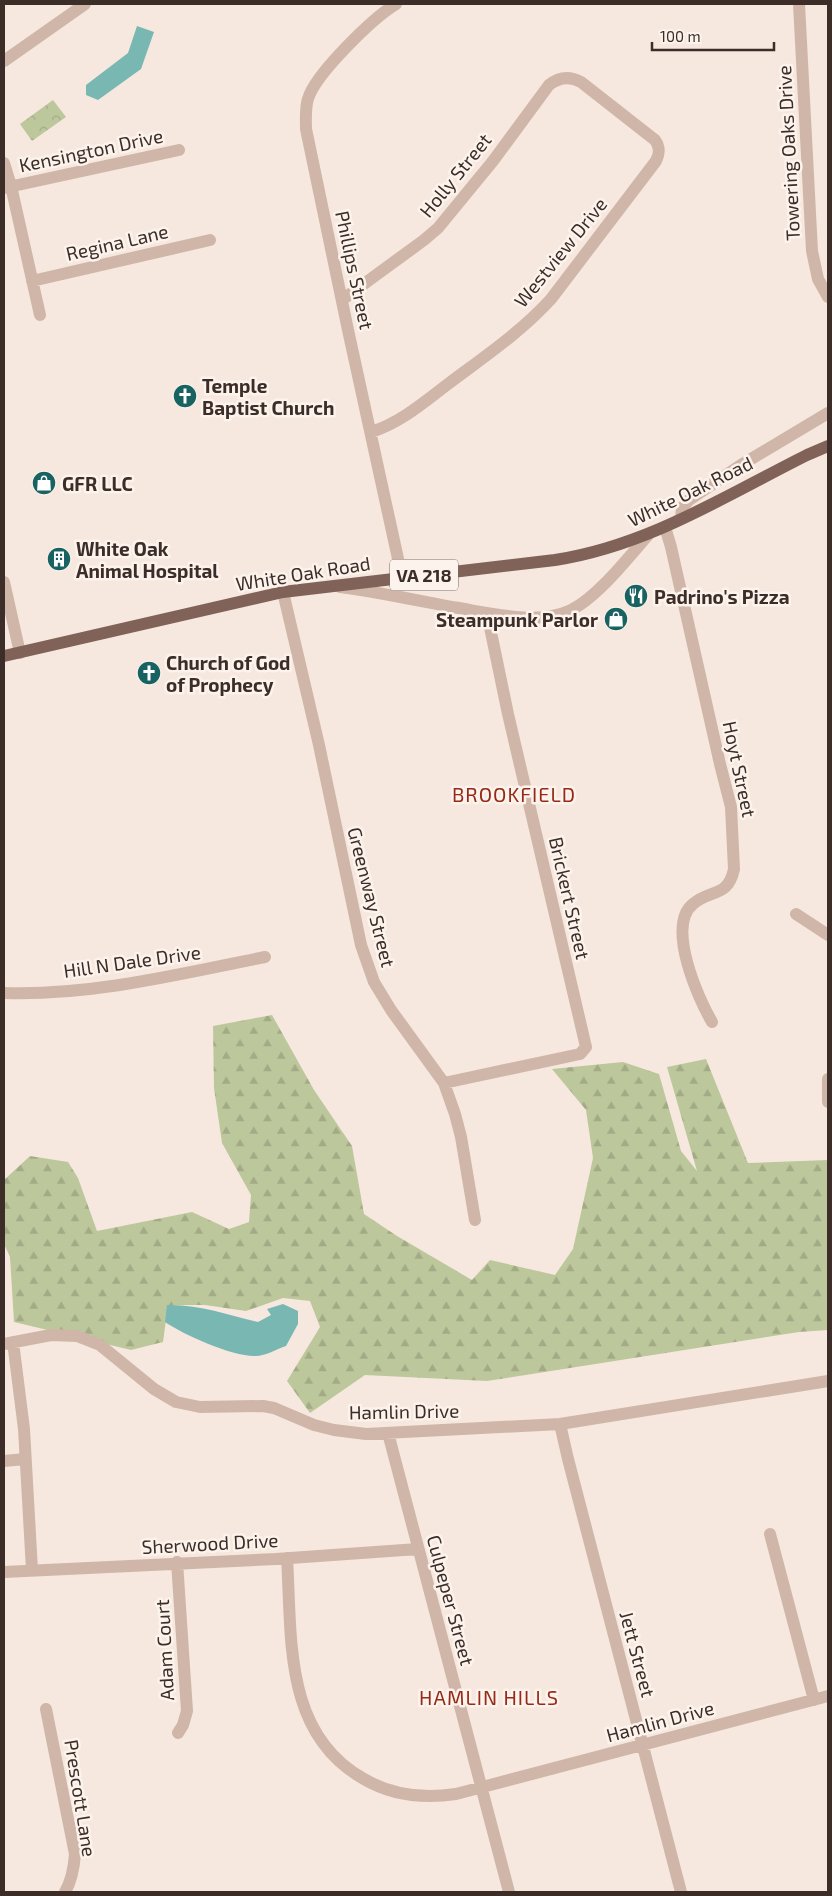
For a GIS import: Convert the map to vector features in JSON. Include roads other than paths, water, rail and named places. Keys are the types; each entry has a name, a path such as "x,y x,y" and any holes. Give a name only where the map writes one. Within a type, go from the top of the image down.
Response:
{"main road":[{"name":"White Oak Road","path":"4,656 283,592 312,587 498,567 593,553 648,535 828,446"}],"street":[{"path":"4,61 85,4"},
{"name":"Phillips Street","path":"396,4 385,10 357,35 321,77 308,98 306,129 402,577"},
{"name":"Towering Oaks Drive","path":"799,4 812,251 818,279 828,298"},
{"name":"Holly Street","path":"342,300 438,228 554,82 558,79 570,78 588,88"},
{"name":"Westview Drive","path":"371,432 398,422 510,339 535,316 551,299 656,161 659,150 654,140 588,88"},
{"name":"Kensington Drive","path":"8,187 179,150"},
{"path":"4,163 8,187 40,315"},
{"name":"Regina Lane","path":"32,281 210,240"},
{"path":"681,519 682,508 689,500 828,413"},
{"name":"Hoyt Street","path":"665,527 733,819 734,869 732,877 724,890 693,903 688,908 683,921 685,949 696,988 712,1022"},
{"path":"312,587 335,586 487,613 538,617 557,615 571,611 602,584 648,535"},
{"path":"4,582 20,652"},
{"name":"Greenway Street","path":"283,592 319,745 361,944 374,982 391,1010 444,1083 461,1137 475,1220"},
{"name":"Brickert Street","path":"444,1083 580,1054 586,1047 508,714 487,613"},
{"path":"796,914 828,935"},
{"name":"Hill N Dale Drive","path":"4,993 72,990 127,984 265,957"},
{"path":"828,1079 828,1102"},
{"name":"Hamlin Drive","path":"8,1343 65,1334 89,1340 108,1350 164,1396 188,1405 200,1407 263,1406 274,1408 314,1425 334,1430 366,1434 560,1424 828,1381"},
{"path":"8,1343 22,1398 32,1570"},
{"name":"Jett Street","path":"560,1424 681,1892"},
{"name":"Culpeper Street","path":"388,1433 509,1892"},
{"path":"4,1460 25,1459"},
{"path":"770,1534 814,1700"},
{"name":"Sherwood Drive","path":"4,1572 288,1558 418,1549"},
{"name":"Hamlin Drive","path":"288,1558 293,1646 299,1690 307,1718 323,1745 344,1766 372,1784 394,1792 423,1797 439,1797 482,1788 828,1696"},
{"name":"Adam Court","path":"178,1562 186,1711 184,1725 178,1734"},
{"name":"Prescott Lane","path":"46,1709 75,1854 72,1874 65,1892"}],"water":[{"path":"137,26 154,32 141,69 98,100 86,95 86,85 128,53"},
{"path":"283,1304 298,1311 298,1324 286,1346 260,1356 235,1353 222,1349 196,1339 165,1322 167,1305 202,1308 258,1322 271,1315 267,1309"}],"place":[{"name":"Temple Baptist Church","path":"185,396"},
{"name":"GFR LLC","path":"44,483"},
{"name":"White Oak Animal Hospital","path":"59,559"},
{"name":"Padrino's Pizza","path":"636,596"},
{"name":"Steampunk Parlor","path":"616,619"},
{"name":"Church of God of Prophecy","path":"149,673"}],"district":[{"name":"BROOKFIELD","path":"514,794"},
{"name":"HAMLIN HILLS","path":"489,1697"}]}
